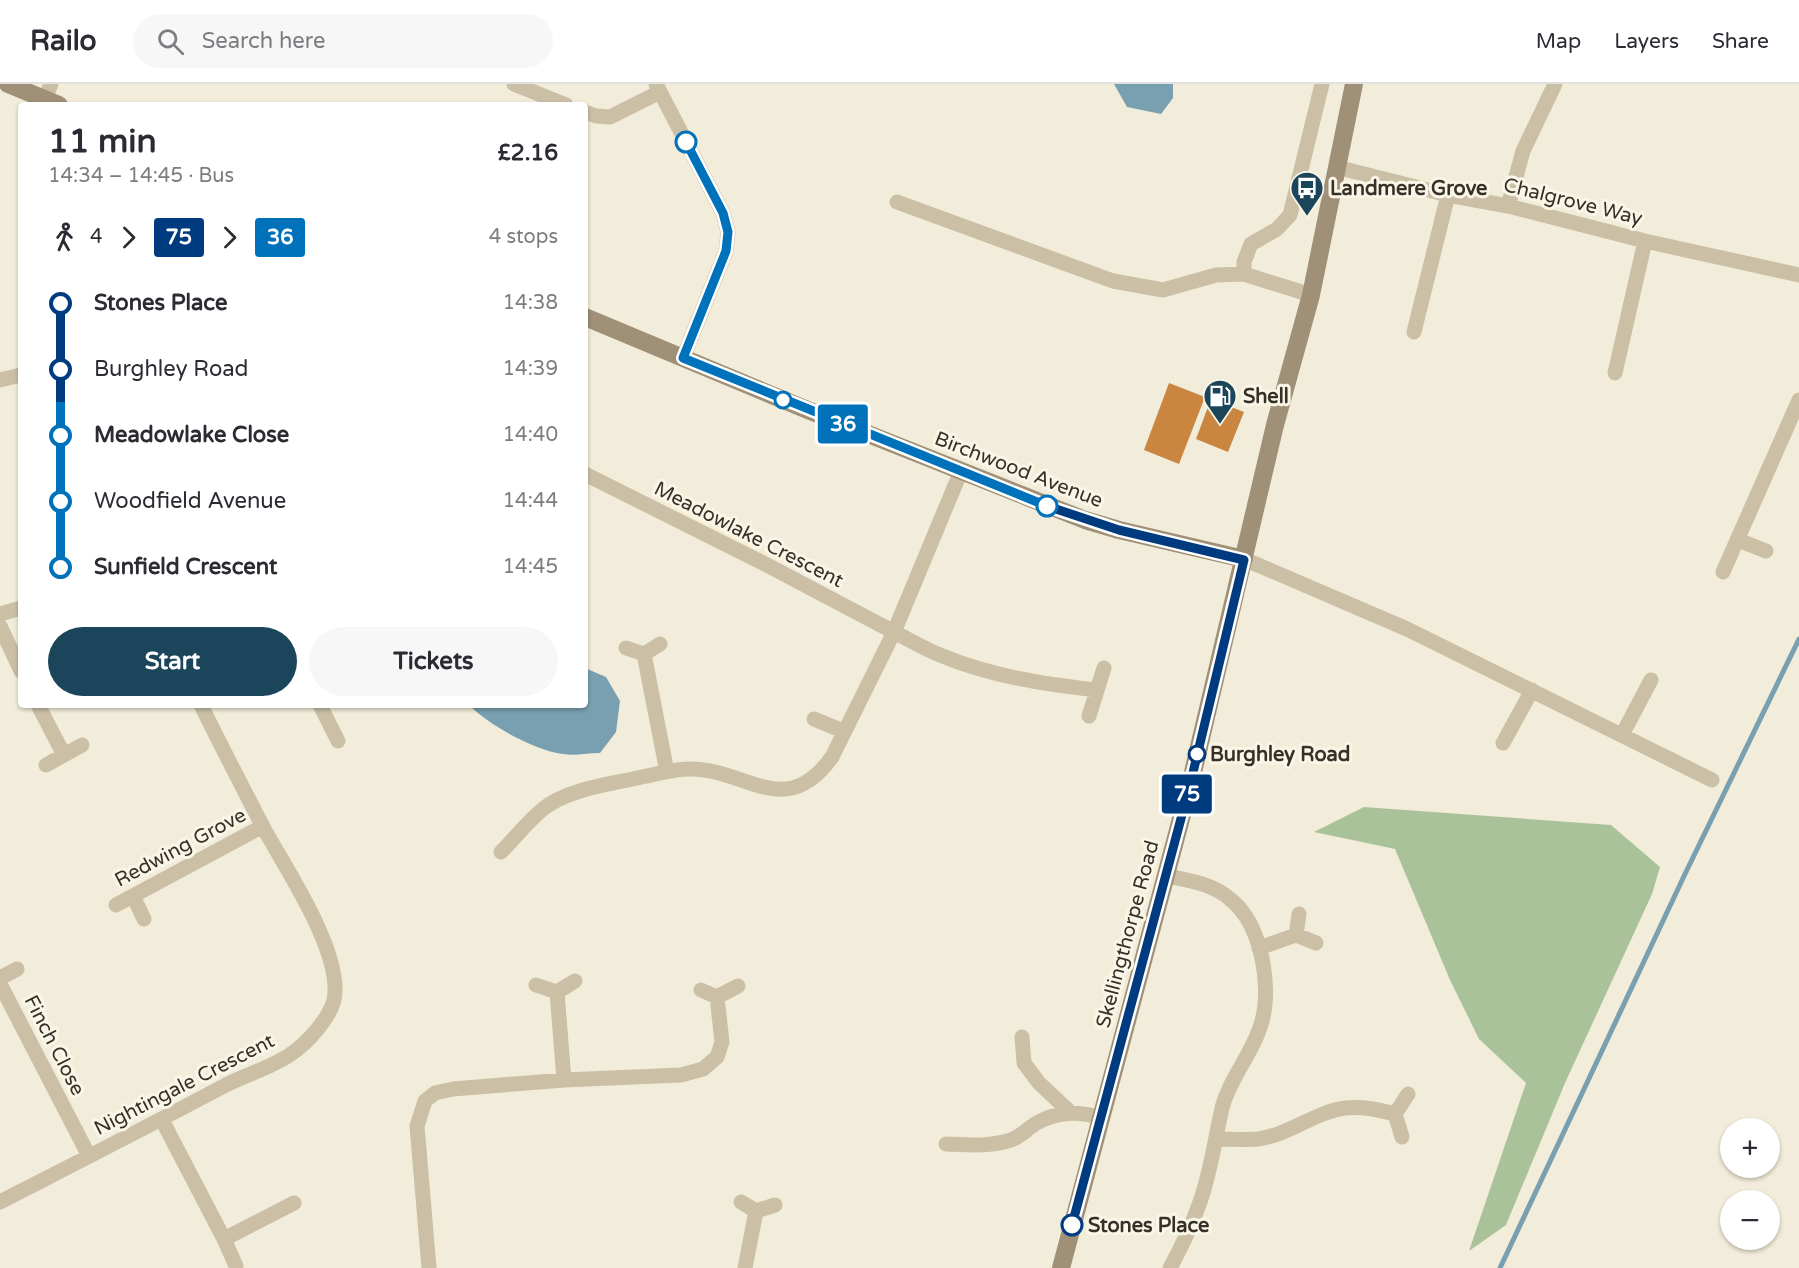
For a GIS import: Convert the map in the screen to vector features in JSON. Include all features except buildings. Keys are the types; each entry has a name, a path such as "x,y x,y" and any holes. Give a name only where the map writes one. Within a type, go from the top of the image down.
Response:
{"main road":[{"path":"8,84 52,96"},
{"name":"Skellingthorpe Road","path":"1061,1268 1167,876 1275,425 1311,295 1354,84"},
{"name":"Birchwood Avenue","path":"588,318 1085,520 1244,560"}],"street":[{"path":"514,84 559,102"},
{"path":"1244,274 1244,262 1251,244 1277,229 1290,215 1322,84"},
{"path":"1508,206 1523,151 1555,84"},
{"path":"588,113 610,117 658,88 723,213 728,232 726,251 683,358"},
{"name":"Chalgrove Way","path":"1336,167 1448,195 1508,206 1645,241 1799,275"},
{"path":"1414,332 1448,195"},
{"path":"897,202 1113,281 1163,290 1216,275 1244,274 1311,295"},
{"path":"1615,373 1645,241"},
{"path":"0,380 18,376"},
{"path":"1723,572 1799,400"},
{"path":"501,852 544,808 579,791 690,768 711,771 772,789 793,788 809,781 832,757 894,632 961,471"},
{"name":"Meadowlake Crescent","path":"588,476 940,655 997,674 1044,684 1096,690"},
{"path":"1738,540 1766,551"},
{"path":"1244,560 1407,629 1712,780"},
{"path":"0,614 18,609"},
{"path":"0,626 18,665"},
{"path":"644,654 660,644"},
{"path":"626,648 644,654"},
{"path":"644,654 668,772"},
{"path":"1089,716 1104,668"},
{"path":"1622,735 1651,680"},
{"path":"1503,743 1532,690"},
{"path":"40,708 63,755"},
{"name":"Nightingale Crescent","path":"0,1202 224,1086 288,1056 316,1031 331,1008 336,992 332,961 321,932 203,708"},
{"path":"322,708 338,741"},
{"path":"814,719 843,731"},
{"path":"46,765 82,745"},
{"name":"Redwing Grove","path":"116,905 263,826"},
{"path":"1167,876 1214,888 1231,899 1245,915 1259,948 1265,970 1266,996 1262,1022 1222,1106 1217,1139 1201,1200 1186,1238 1170,1268"},
{"path":"133,896 144,919"},
{"path":"1296,935 1299,914"},
{"path":"1259,948 1296,935 1316,944"},
{"path":"0,978 17,969"},
{"path":"536,986 557,992 575,981"},
{"name":"Finch Close","path":"0,984 89,1156"},
{"path":"717,997 738,986"},
{"path":"701,990 717,997"},
{"path":"557,992 564,1080"},
{"path":"429,1268 417,1126 425,1101 435,1093 453,1089 564,1080 681,1075 703,1069 717,1057 722,1042 717,997"},
{"path":"1022,1037 1024,1062 1039,1083 1070,1112"},
{"path":"1402,1137 1395,1114 1408,1094"},
{"path":"1217,1139 1259,1139 1292,1130 1317,1117 1344,1108 1369,1108 1395,1114"},
{"path":"946,1144 990,1146 1014,1139 1053,1114 1086,1113 1102,1118"},
{"path":"162,1120 236,1266"},
{"path":"741,1202 756,1211 775,1205"},
{"path":"224,1239 294,1203"},
{"path":"745,1268 756,1211"}],"green space":[{"path":"1364,807 1611,825 1660,867 1652,894 1565,1083 1506,1225 1469,1251 1526,1083 1479,1039 1450,980 1395,849 1314,832"}],"water":[{"path":"1114,84 1173,84 1173,98 1161,114 1127,107"},
{"path":"588,669 606,677 620,701 616,732 600,753 577,755 539,748 500,729 472,708 588,708"}],"waterway":[{"path":"1500,1268 1685,874 1799,639"}],"bus line":[{"name":"36","path":"686,142 723,213 728,232 726,251 683,358 1047,506"},
{"name":"75","path":"1047,506 1119,530 1244,560 1161,898 1072,1225"}],"place":[{"name":"Landmere Grove","path":"1307,217"},
{"name":"Shell","path":"1220,425"},
{"name":"Burghley Road","path":"1197,754"},
{"name":"Stones Place","path":"1072,1225"}]}
